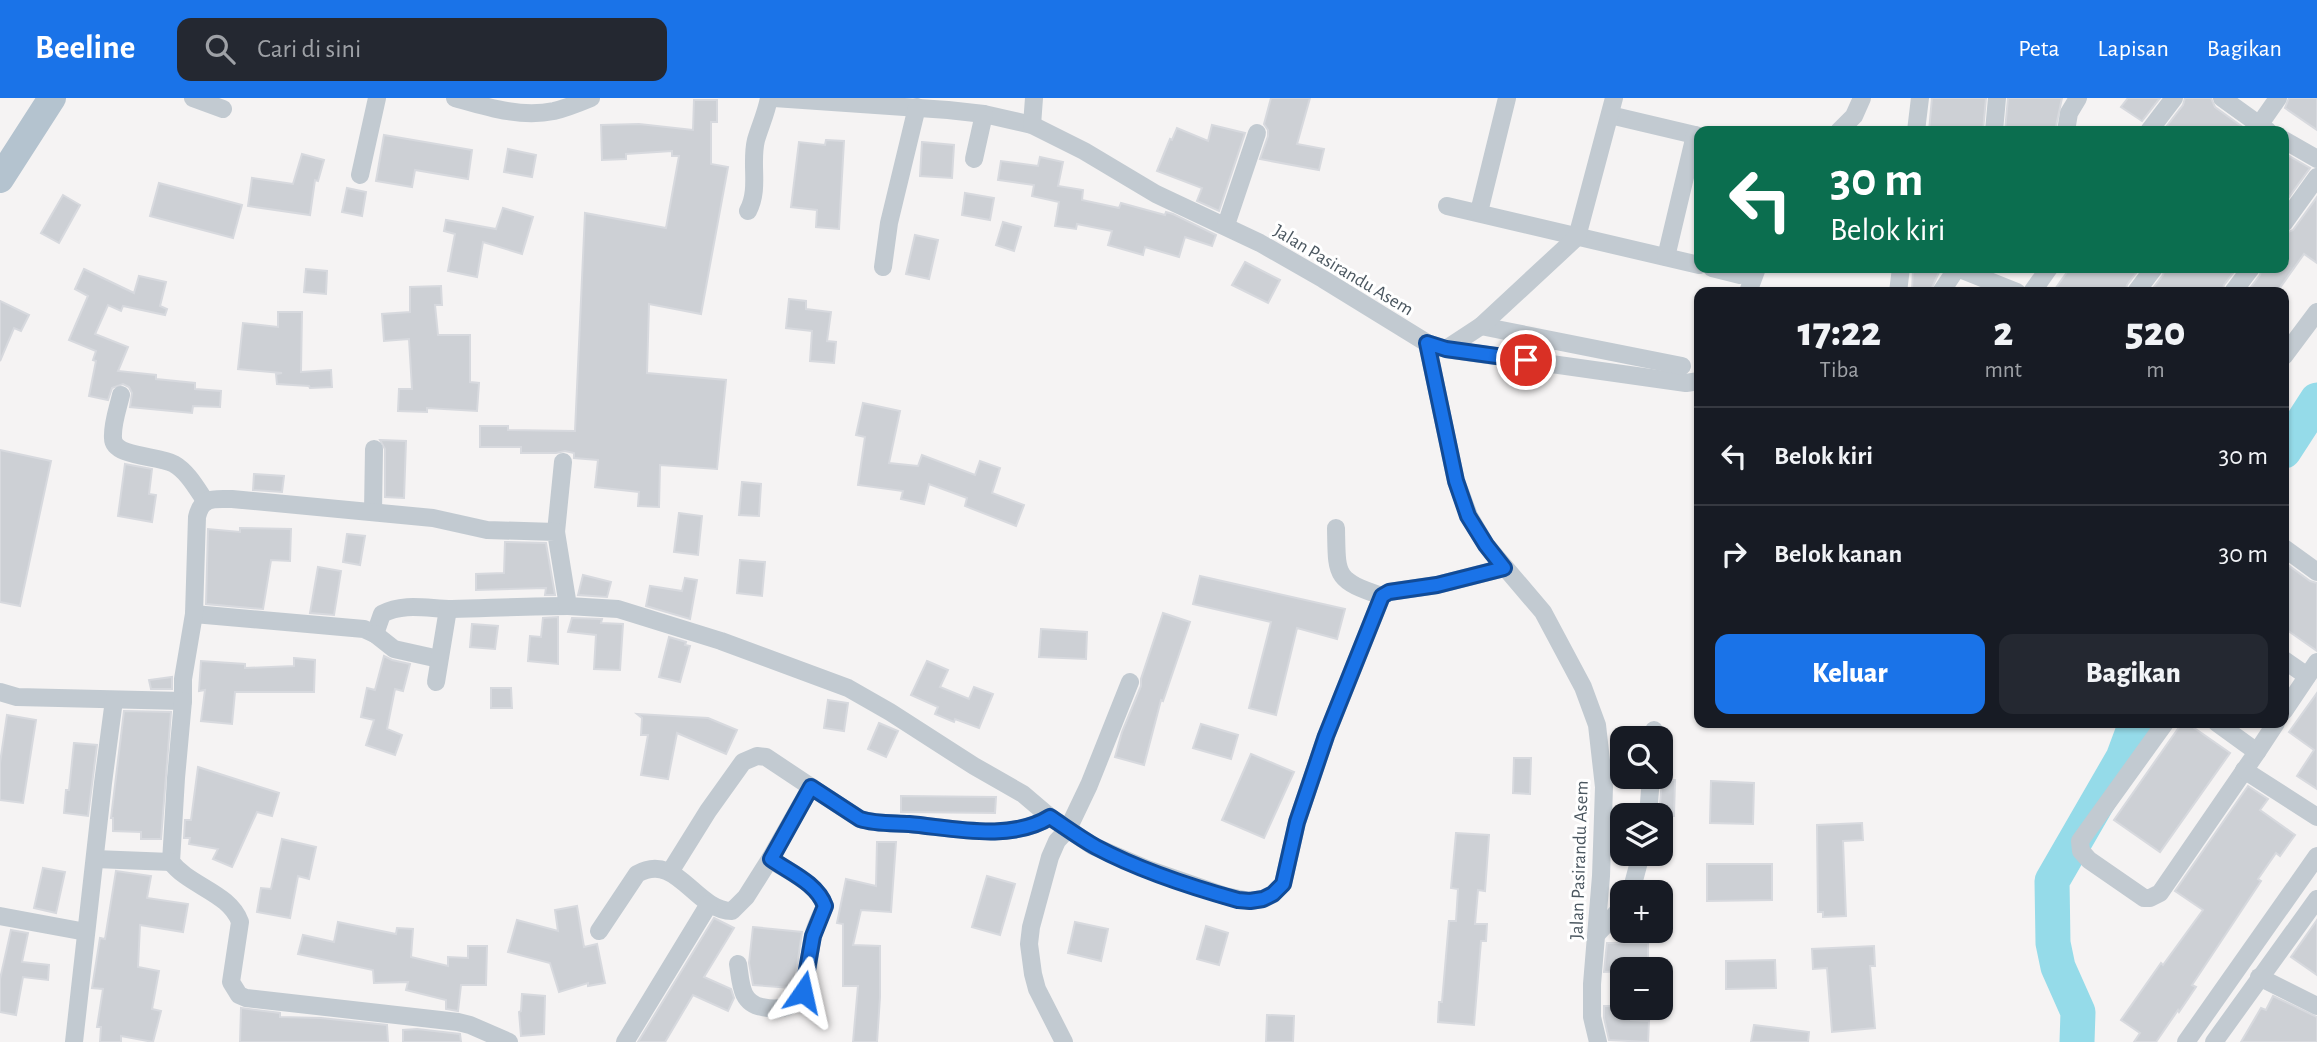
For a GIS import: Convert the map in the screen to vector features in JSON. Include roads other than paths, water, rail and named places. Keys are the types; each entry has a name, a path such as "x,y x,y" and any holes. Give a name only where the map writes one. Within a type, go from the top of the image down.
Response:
{"main road":[{"path":"0,179 52,98"}],"street":[{"path":"193,98 223,109"},
{"path":"360,175 377,98"},
{"path":"454,98 480,106 527,113 556,111 591,98"},
{"path":"748,211 754,200 756,140 765,119 769,98"},
{"name":"Jalan Pasirandu Asem","path":"774,98 871,102 984,114 1032,125 1084,151 1156,194 1226,225 1323,279 1427,343 1456,481 1468,516 1486,545 1543,612 1583,687 1597,725 1604,787 1592,1005 1594,1031 1598,1042"},
{"path":"1032,125 1034,98"},
{"path":"1479,212 1507,98"},
{"path":"1844,126 1854,116 1862,98"},
{"path":"1917,126 1920,98"},
{"path":"1994,126 1997,98"},
{"path":"2067,126 2069,113 2078,98"},
{"path":"2153,126 2174,98"},
{"path":"2222,98 2255,126"},
{"path":"2262,126 2278,98"},
{"path":"1446,349 1481,326 1577,237 1612,106 1694,134"},
{"path":"883,267 890,223 917,107"},
{"path":"974,159 984,114"},
{"path":"1226,225 1257,132"},
{"path":"2289,143 2317,159"},
{"path":"1666,257 1694,147"},
{"path":"2289,216 2317,177"},
{"path":"1447,206 1694,264"},
{"path":"1732,273 1740,275"},
{"path":"1981,273 2008,287"},
{"path":"2289,349 2317,312"},
{"path":"1481,326 1682,366"},
{"path":"1427,343 1446,349 1686,383 1694,382"},
{"path":"121,394 113,439 116,447 125,452 170,461 178,466 206,502"},
{"path":"373,512 374,449"},
{"path":"564,462 556,532 568,606"},
{"path":"509,1042 458,1022 246,998 239,995 230,982 240,922 238,915 222,900 183,876 171,862 183,680 194,614 197,517 201,505 211,499 232,499 433,518 486,530 556,532"},
{"path":"1335,528 1337,567 1343,579 1382,596"},
{"path":"2289,552 2317,572"},
{"path":"375,634 382,614 392,608 402,607 448,609 568,606 618,610 722,642 848,688 1023,794 1050,817 1119,859 1225,896 1250,901 1273,894 1283,884 1297,822 1326,736 1382,596 1389,592 1437,585 1504,568"},
{"path":"436,682 448,609"},
{"path":"194,614 364,629 394,649 439,659"},
{"path":"2289,662 2312,669 2289,704"},
{"path":"1064,1042 1037,989 1029,944 1031,927 1050,857 1057,841 1068,829 1105,749 1130,682"},
{"path":"0,692 17,696 114,701 183,701"},
{"path":"74,1042 114,701"},
{"path":"2161,728 2080,841 2081,851 2089,860 2135,894 2151,898 2160,893 2273,728"},
{"path":"2224,728 2257,752"},
{"path":"670,872 743,762 757,756 766,757 868,822 962,832 1019,829 1050,817"},
{"path":"2244,770 2317,817"},
{"path":"599,931 637,874 647,868 670,872 709,904 724,911 732,911 740,905 771,859 811,787"},
{"path":"2186,1042 2317,856"},
{"path":"95,859 171,862"},
{"path":"738,964 742,992 753,1005 763,1008 781,1007 793,1003 803,992 813,936 825,906 822,897 810,884 771,859"},
{"path":"2214,1042 2317,899"},
{"path":"625,1042 709,904"},
{"path":"0,916 86,932"},
{"path":"1598,933 1610,920"},
{"path":"2259,977 2317,1006"}],"waterway":[{"path":"2289,443 2317,400"},
{"path":"2077,1042 2078,1012 2058,967 2053,943 2052,881 2123,758 2134,728"}]}
